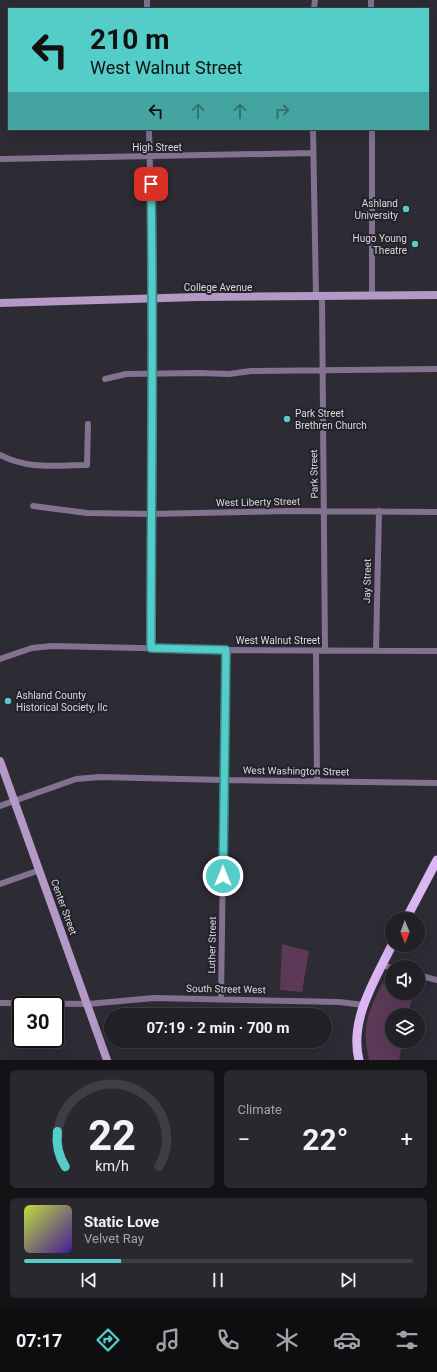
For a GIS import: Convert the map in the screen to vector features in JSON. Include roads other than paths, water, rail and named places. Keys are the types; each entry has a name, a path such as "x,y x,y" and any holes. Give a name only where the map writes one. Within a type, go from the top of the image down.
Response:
{"main road":[{"path":"410,912 436,863"},
{"path":"359,1060 356,1050 357,1032 364,1005 388,952"}],"street":[{"path":"149,130 151,157 153,298 151,375 151,648"},
{"name":"Park Street","path":"313,130 323,370 326,651"},
{"path":"372,130 372,296"},
{"name":"High Street","path":"0,159 313,153"},
{"name":"College Avenue","path":"0,303 153,298 437,295"},
{"path":"105,379 120,374 229,374 323,370 437,369"},
{"path":"0,455 14,462 27,466 87,465 88,424"},
{"name":"West Liberty Street","path":"33,506 87,513 151,514 324,511 437,512"},
{"name":"Jay Street","path":"376,650 379,511"},
{"name":"West Walnut Street","path":"0,659 32,648 52,646 226,650 437,651"},
{"name":"Luther Street","path":"221,999 226,650"},
{"path":"316,651 317,781"},
{"name":"Center Street","path":"0,761 107,1060"},
{"name":"West Washington Street","path":"0,806 86,777 437,783"},
{"path":"0,884 40,870"},
{"path":"425,977 437,980"},
{"name":"South Street West","path":"0,1003 88,1004 154,998 339,1002 364,1005"}],"place":[{"name":"Ashland University","path":"406,209"},
{"name":"Hugo Young Theatre","path":"415,244"},
{"name":"Park Street Brethren Church","path":"287,419"},
{"name":"Ashland County Historical Society, llc","path":"8,701"}]}
